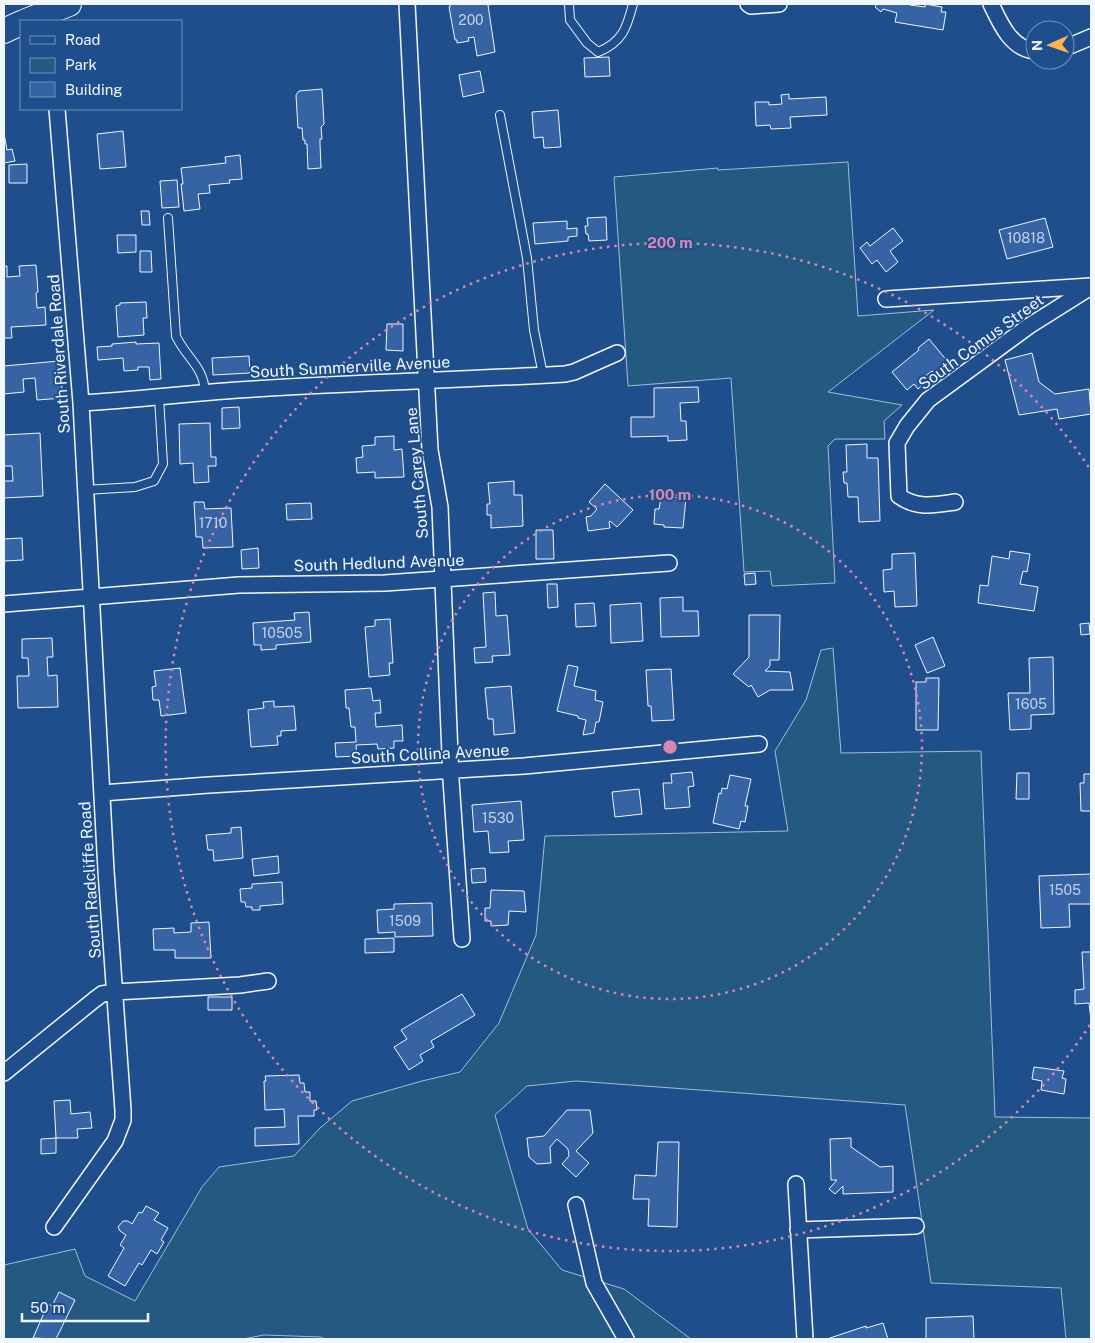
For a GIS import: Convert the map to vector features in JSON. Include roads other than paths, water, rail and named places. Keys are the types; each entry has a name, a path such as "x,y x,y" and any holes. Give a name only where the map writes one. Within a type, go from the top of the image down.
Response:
{"main road":[{"path":"38,19 68,4"},
{"path":"4,31 20,23"}],"street":[{"name":"South Carey Lane","path":"407,4 430,450 440,507 451,770 462,939"},
{"path":"748,4 751,6 779,4"},
{"path":"991,4 1001,26 1007,34 1025,48"},
{"path":"1075,44 1091,37"},
{"name":"South Riverdale Road","path":"57,110 81,403 91,597"},
{"path":"886,299 1091,286"},
{"name":"South Comus Street","path":"955,502 919,505 908,502 899,496 897,443 907,426 928,400 1029,326 1091,286"},
{"name":"South Summerville Avenue","path":"81,403 369,382 543,375 574,372 617,353"},
{"name":"South Hedlund Avenue","path":"91,597 239,585 357,584 443,580 669,563"},
{"path":"4,604 91,597"},
{"name":"South Radcliffe Road","path":"54,1227 115,1141 123,1120 91,597"},
{"name":"South Collina Avenue","path":"102,793 524,766 759,744"},
{"path":"4,1073 102,994 268,981"},
{"path":"796,1184 805,1339"},
{"path":"576,1205 594,1282 626,1339"},
{"path":"798,1230 916,1226"}],"lane":[{"path":"569,4 570,20 587,43 598,52 610,47 626,30 633,4"},
{"path":"500,115 528,258 534,330 543,375"},
{"path":"168,218 176,336 180,345 202,374 205,393"},
{"path":"85,490 144,486 154,481 163,464 159,397"}]}
